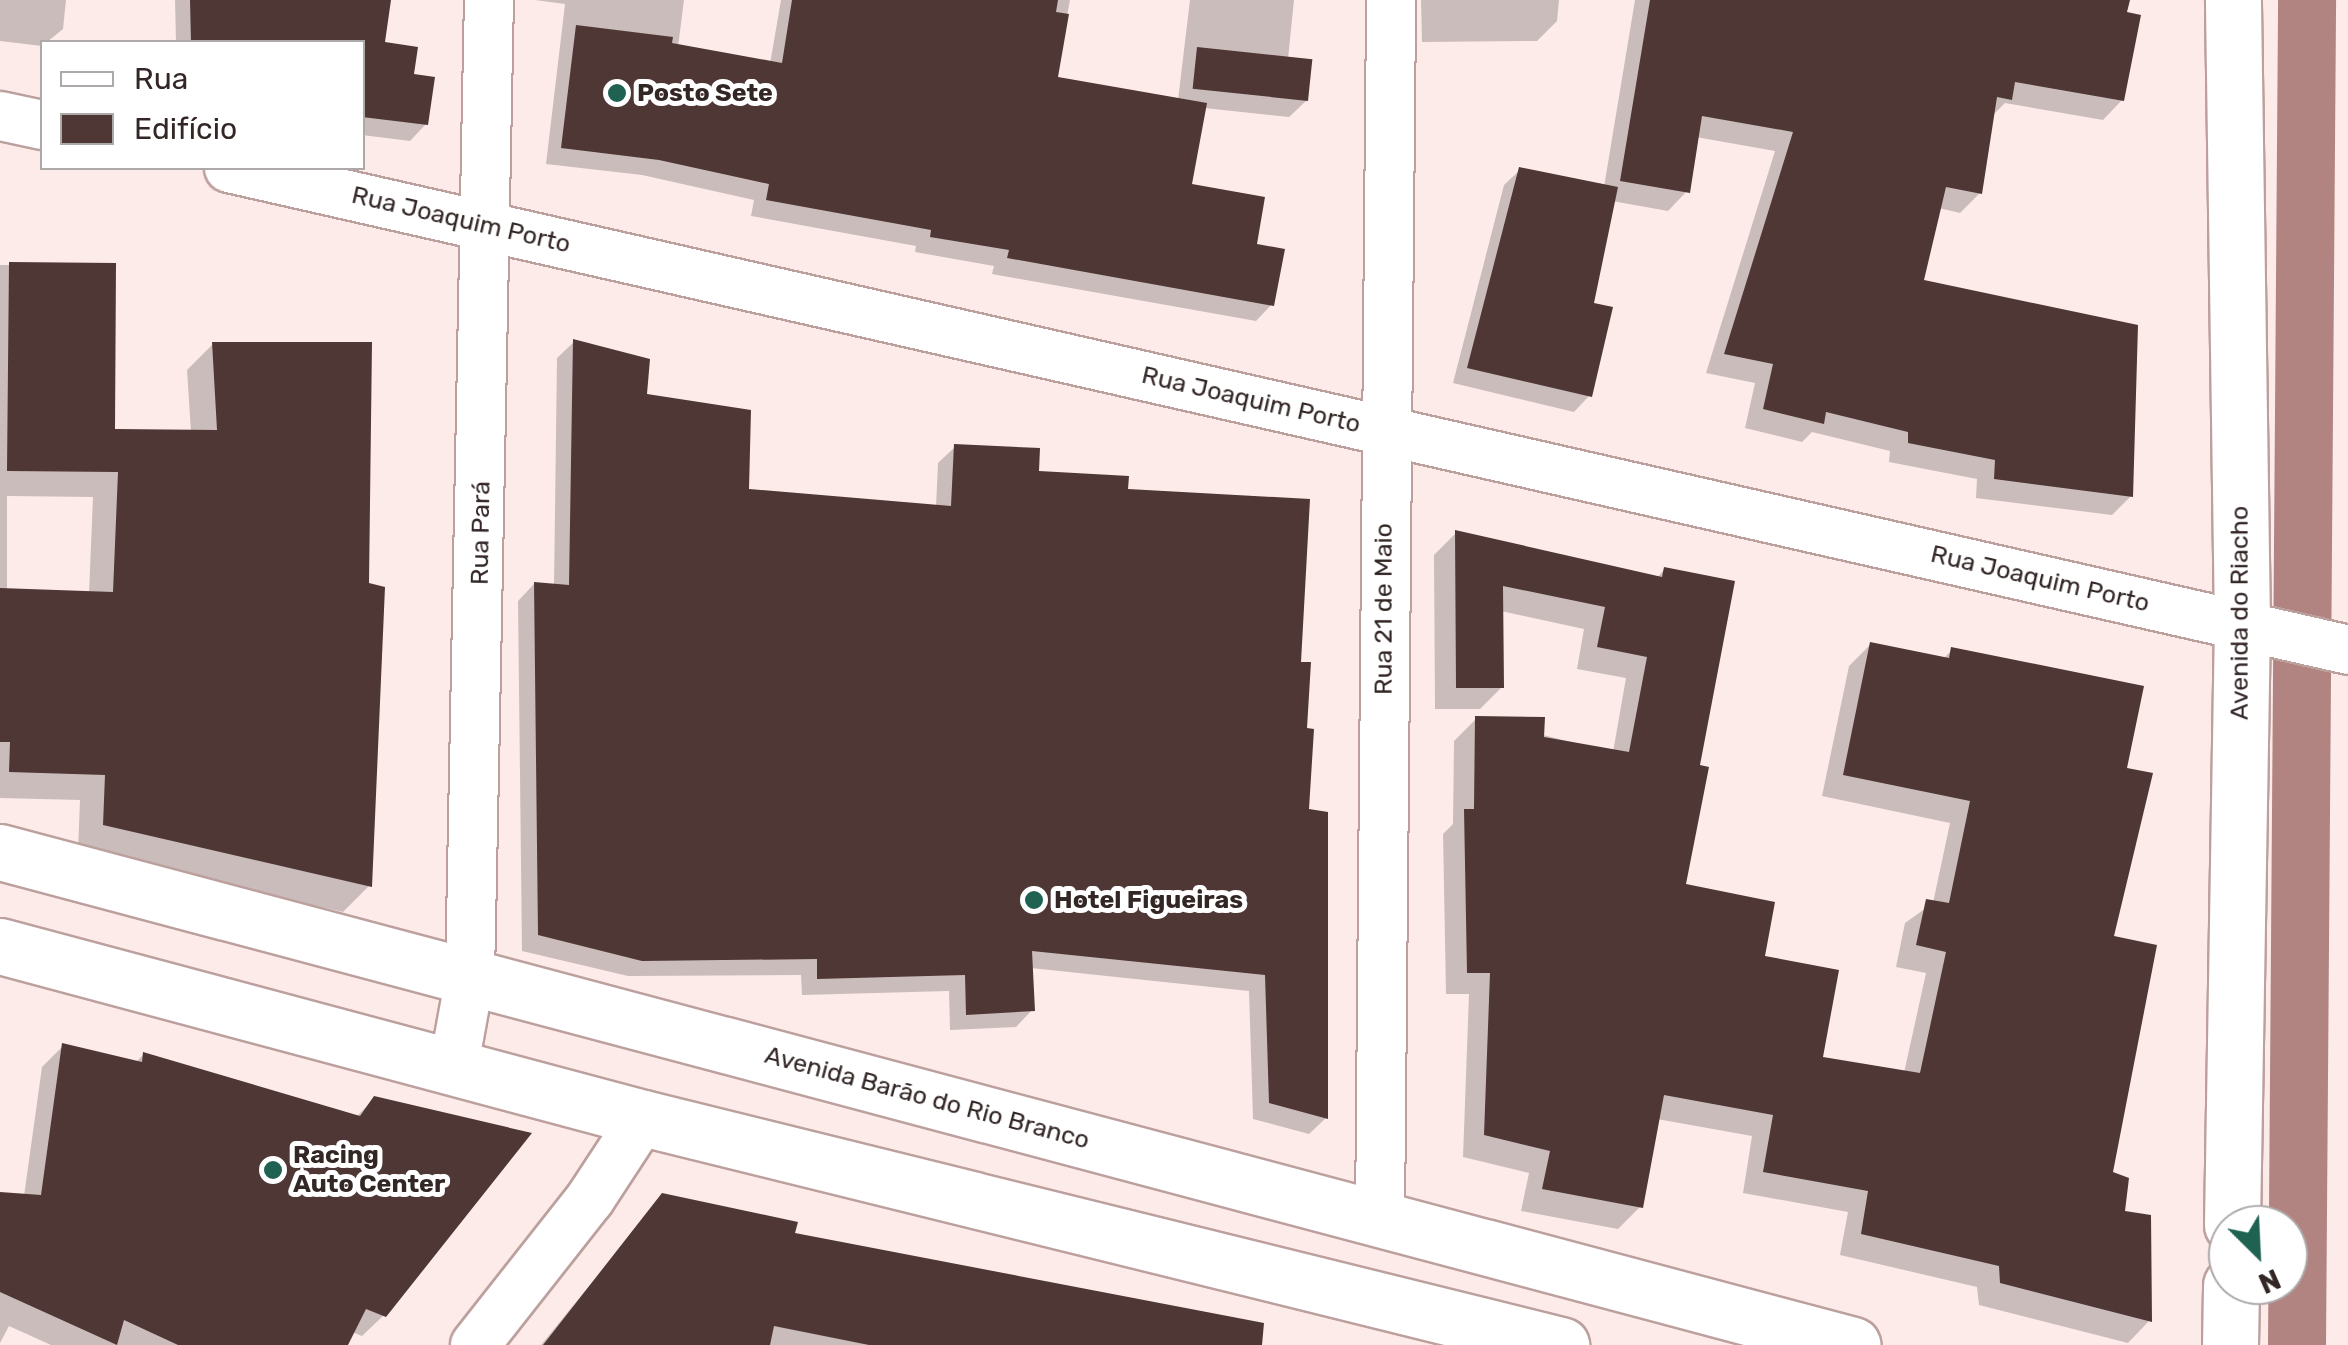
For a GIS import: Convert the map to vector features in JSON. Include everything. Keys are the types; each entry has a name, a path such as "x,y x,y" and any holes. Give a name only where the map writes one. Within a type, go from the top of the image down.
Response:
{"main road":[{"name":"Avenida do Riacho","path":"2233,0 2257,628 2233,1205"},
{"name":"Avenida Barão do Rio Branco","path":"0,852 1853,1345"},
{"path":"0,946 644,1118 1560,1345"},
{"path":"2230,1345 2231,1305"}],"street":[{"name":"Rua Pará","path":"454,1065 470,977 488,226 489,0"},
{"name":"Rua 21 de Maio","path":"1380,1219 1391,0"},
{"path":"0,116 40,125"},
{"name":"Rua Joaquim Porto","path":"238,170 2341,648"},
{"path":"475,1345 590,1199 644,1118"}],"building":[{"path":"190,0 391,0 385,42 418,47 414,74 435,77 428,125 365,117 365,40 191,40"},
{"path":"792,0 1058,0 1056,12 1069,14 1058,77 1207,103 1192,184 1265,197 1257,244 1285,249 1274,306 1007,258 1009,250 930,237 931,230 766,200 769,184 659,160 561,148 576,25 673,37 672,43 782,63"},
{"path":"1650,0 2130,0 2127,12 2141,15 2124,101 2015,82 2012,100 1997,97 1982,194 1946,187 1924,280 2138,325 2133,497 1994,479 1995,460 1908,443 1908,432 1826,412 1824,424 1763,409 1773,364 1724,354 1793,132 1702,116 1690,193 1620,181"},
{"path":"1197,47 1312,59 1308,101 1193,89"},
{"path":"1519,167 1618,187 1594,303 1613,307 1592,397 1467,368"},
{"path":"9,262 116,263 115,429 217,430 212,342 372,342 369,583 385,587 372,887 103,825 105,775 9,772 10,742 0,742 0,588 113,592 118,472 7,471"},
{"path":"573,339 650,359 647,394 751,410 749,489 951,506 954,444 1040,448 1039,471 1129,476 1128,489 1310,499 1301,662 1311,662 1307,728 1314,729 1309,809 1328,812 1328,1119 1269,1103 1265,975 1032,951 1035,1011 966,1015 965,975 817,979 817,959 642,961 538,935 534,582 569,585"},
{"path":"1455,530 1662,577 1664,567 1735,581 1700,765 1709,767 1686,884 1775,902 1765,956 1839,970 1823,1057 1920,1073 1946,952 1916,945 1926,899 1949,903 1970,801 1843,775 1870,642 1949,658 1951,647 2144,686 2127,768 2153,773 2114,936 2157,945 2113,1172 2129,1178 2125,1211 2151,1215 2152,1322 2000,1283 1999,1266 1861,1234 1868,1191 1763,1172 1773,1115 1664,1095 1643,1208 1542,1189 1550,1151 1484,1135 1490,973 1467,973 1464,809 1474,809 1475,716 1545,717 1544,737 1629,752 1647,657 1597,647 1605,607 1503,586 1504,688 1456,688"},
{"path":"62,1043 142,1062 143,1052 360,1116 374,1096 532,1133 386,1317 366,1309 348,1345 178,1345 124,1320 117,1345 0,1292 0,1192 41,1195"},
{"path":"662,1193 798,1222 795,1233 1264,1323 1262,1345 869,1345 774,1326 770,1345 543,1345"}],"waterway":[{"path":"2297,1345 2307,0"}],"place":[{"name":"Posto Sete","path":"617,93"},
{"name":"Hotel Figueiras","path":"1034,900"},
{"name":"Racing Auto Center","path":"273,1170"}]}
